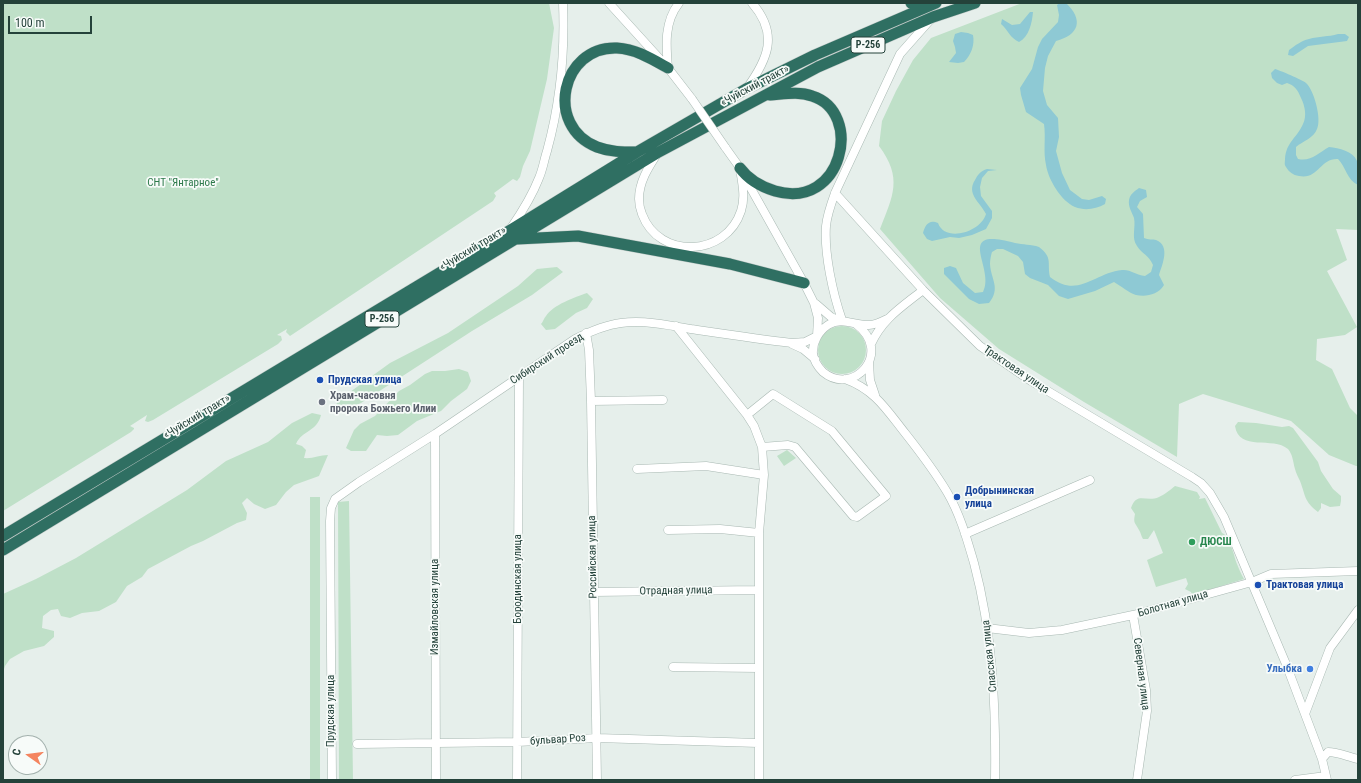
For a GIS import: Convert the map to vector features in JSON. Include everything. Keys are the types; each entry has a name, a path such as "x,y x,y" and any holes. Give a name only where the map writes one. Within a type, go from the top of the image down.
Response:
{"highway":[{"path":"911,3 933,4"},
{"name":"«Чуйский тракт»","path":"3,536 512,235 657,153 818,68 933,17 975,3"},
{"name":"«Чуйский тракт»","path":"3,550 512,235 637,152 746,89 815,55 933,4"},
{"path":"637,152 615,152 596,146 584,139 574,130 566,115 564,107 564,98 569,79 574,69 586,56 593,52 608,48 618,48 638,52 668,68"},
{"path":"740,169 755,181 769,189 786,194 799,194 823,183 834,168 838,157 842,138 835,115 826,103 806,94 792,93 765,96"},
{"path":"512,235 578,236 730,264 804,283"}],"street":[{"path":"512,235 540,176 550,138 558,96 562,58 563,3"},
{"path":"609,3 668,68 692,99 740,169 814,303 818,318 817,336 814,347 815,359 817,365 826,374 839,379 845,379 860,374 869,362 871,344 866,333 856,324"},
{"path":"668,68 666,34 669,22 675,8 679,3"},
{"path":"746,89 764,62 768,37 766,23 752,3"},
{"path":"841,321 832,281 826,242 826,226 829,210 835,193 900,54 933,17"},
{"path":"657,153 646,170 642,180 639,199 640,207 645,220 655,233 672,244 683,247 693,248 703,246 727,235 735,224 741,210 744,193 740,169"},
{"name":"Трактовая улица","path":"835,193 923,290 980,346 1031,381 1201,483 1210,493 1224,517 1280,647 1322,759 1326,778"},
{"path":"871,344 879,328 887,319 923,290"},
{"path":"814,303 826,314 841,321 872,325 887,319"},
{"path":"817,336 828,325 841,321"},
{"name":"Сибирский проезд","path":"335,499 435,434 575,339 586,333 620,323 637,322 676,326 792,344 803,349 815,359"},
{"path":"676,326 747,415 754,426 762,447 764,475 759,532 758,590 760,668 758,743 759,780"},
{"name":"Российская улица","path":"586,333 589,350 591,401 597,780"},
{"name":"Сибирский проезд","path":"792,344 805,342 817,336"},
{"name":"Спасская улица","path":"869,362 870,380 876,396"},
{"name":"Бородинская улица","path":"517,780 519,377"},
{"name":"Спасская улица","path":"845,379 860,385 876,396 914,444 947,492 959,516 979,583 988,628 994,683 996,745 995,780"},
{"path":"747,415 773,394 832,430 886,496 857,516 853,516 795,447 788,445 762,447"},
{"path":"591,401 663,400"},
{"name":"Измайловская улица","path":"435,434 436,780"},
{"path":"637,469 706,466 764,475"},
{"path":"965,534 1090,480"},
{"name":"Прудская улица","path":"332,780 330,521 331,508 335,499"},
{"path":"668,530 759,532"},
{"name":"Болотная улица","path":"988,628 1029,633 1062,630 1133,615 1252,582 1271,574 1358,570"},
{"name":"Отрадная улица","path":"593,592 758,590"},
{"path":"1305,714 1330,648 1358,610"},
{"name":"Северная улица","path":"1133,615 1146,690 1147,711 1137,780"},
{"path":"673,667 760,668"},
{"name":"бульвар Роз","path":"357,744 517,742 597,738 758,743"},
{"path":"1322,759 1328,752 1336,752 1341,755 1358,759"},
{"path":"1295,780 1326,778"}],"green space":[{"name":"СНТ \"Янтарное\"","path":"3,3 549,3 554,28 547,79 530,151 517,181 513,179 494,193 496,196 493,201 290,336 286,332 287,329 277,335 281,336 282,340 278,344 153,420 148,422 145,421 147,415 130,426 134,428 131,432 3,511"},
{"path":"1022,3 1358,3 1358,230 1336,229 1347,260 1327,271 1357,327 1345,335 1317,339 1316,360 1332,369 1350,408 1358,416 1358,466 1329,455 1291,421 1203,394 1179,404 1177,457 1084,402 999,349 940,298 880,229 889,207 893,187 891,168 879,146 882,121 913,60 931,38"},
{"path":"557,267 563,272 532,295 472,331 361,403 342,411 336,407 338,398 350,392 390,363 448,333 518,286 537,269"},
{"path":"587,293 593,299 587,308 576,313 555,329 546,330 541,324 549,312 554,308"},
{"path":"837,326 847,326 856,330 862,336 865,341 865,359 856,370 847,374 837,374 828,370 822,364 818,355 818,345 822,336 828,330"},
{"path":"459,369 468,372 471,381 467,389 441,411 417,421 398,435 377,435 366,451 351,451 346,448 354,430 360,424 375,416 399,391 432,371"},
{"path":"312,413 321,415 319,421 299,439 296,444 302,446 306,450 304,458 328,455 319,476 294,485 286,492 276,505 265,509 254,504 247,498 242,503 247,513 246,520 191,546 148,569 142,577 127,586 116,602 99,611 82,613 70,618 61,616 58,609 51,610 43,616 42,628 54,631 54,637 44,646 24,651 10,659 3,672 3,594 76,558 187,490 226,461 268,442 292,423"},
{"path":"1238,422 1282,427 1289,426 1293,428 1318,462 1321,471 1333,489 1341,496 1340,506 1330,507 1321,503 1321,508 1318,512 1310,505 1306,498 1295,470 1290,451 1282,445 1243,439 1238,434 1235,426"},
{"path":"787,450 796,458 784,466 777,456"},
{"name":"ДЮСШ","path":"1175,486 1197,492 1200,497 1199,499 1205,498 1222,533 1229,542 1244,579 1192,595 1191,592 1185,589 1188,584 1186,578 1156,587 1147,560 1163,553 1154,530 1148,539 1143,539 1135,523 1135,514 1131,508 1136,500 1142,498 1150,499 1159,497"},
{"path":"310,497 320,497 320,780 310,780"},
{"path":"349,501 353,780 339,780 338,502"}],"water":[{"path":"1060,3 1066,3 1072,9 1077,21 1074,31 1070,35 1056,41 1048,56 1045,68 1043,91 1047,105 1058,118 1059,137 1056,151 1062,173 1070,190 1082,199 1089,200 1102,196 1106,199 1105,204 1090,209 1075,207 1070,204 1060,195 1052,183 1046,165 1044,124 1026,112 1021,95 1020,88 1032,69 1038,47 1042,39 1058,22 1059,15 1057,5"},
{"path":"1030,12 1033,12 1028,33 1019,42 1013,38 1001,24 1002,19 1012,25 1020,24"},
{"path":"961,32 973,35 972,50 964,62 949,62 956,53 953,41 955,34"},
{"path":"1345,34 1349,37 1347,41 1308,46 1293,56 1288,55 1289,50 1303,41"},
{"path":"1275,69 1306,83 1312,92 1318,112 1319,119 1316,132 1296,147 1296,155 1298,159 1303,160 1311,158 1329,147 1349,152 1358,163 1358,185 1351,180 1338,159 1327,162 1311,175 1295,175 1287,169 1285,164 1287,148 1303,124 1305,111 1296,88 1287,83 1282,85 1277,83 1272,78 1271,73"},
{"path":"987,169 997,170 988,171 982,178 980,187 981,196 992,211 992,218 986,229 972,235 959,238 950,237 932,241 927,239 923,233 926,225 930,222 938,223 942,229 948,233 955,234 970,230 983,220 986,214 975,198 972,190 977,176"},
{"path":"1139,188 1146,190 1147,197 1140,201 1137,207 1143,214 1144,238 1156,240 1161,243 1164,251 1159,275 1164,285 1155,293 1144,296 1136,295 1114,282 1095,291 1068,299 1059,296 1048,285 1030,278 1025,274 1023,262 1018,256 1003,249 997,249 992,252 991,255 990,264 995,288 993,298 989,303 979,304 969,299 944,274 944,268 950,266 956,268 963,283 975,293 983,292 986,282 980,252 981,245 985,240 996,239 1039,247 1048,257 1050,277 1069,286 1086,283 1103,275 1122,270 1128,270 1145,276 1151,272 1153,265 1150,259 1135,243 1134,218 1129,203 1132,194"}],"place":[{"name":"Прудская улица","path":"320,380"},
{"name":"Храм-часовня пророка Божьего Илии","path":"322,402"},
{"name":"Добрынинская улица","path":"957,497"},
{"name":"ДЮСШ","path":"1192,542"},
{"name":"Трактовая улица","path":"1258,585"},
{"name":"Улыбка","path":"1310,669"}]}
